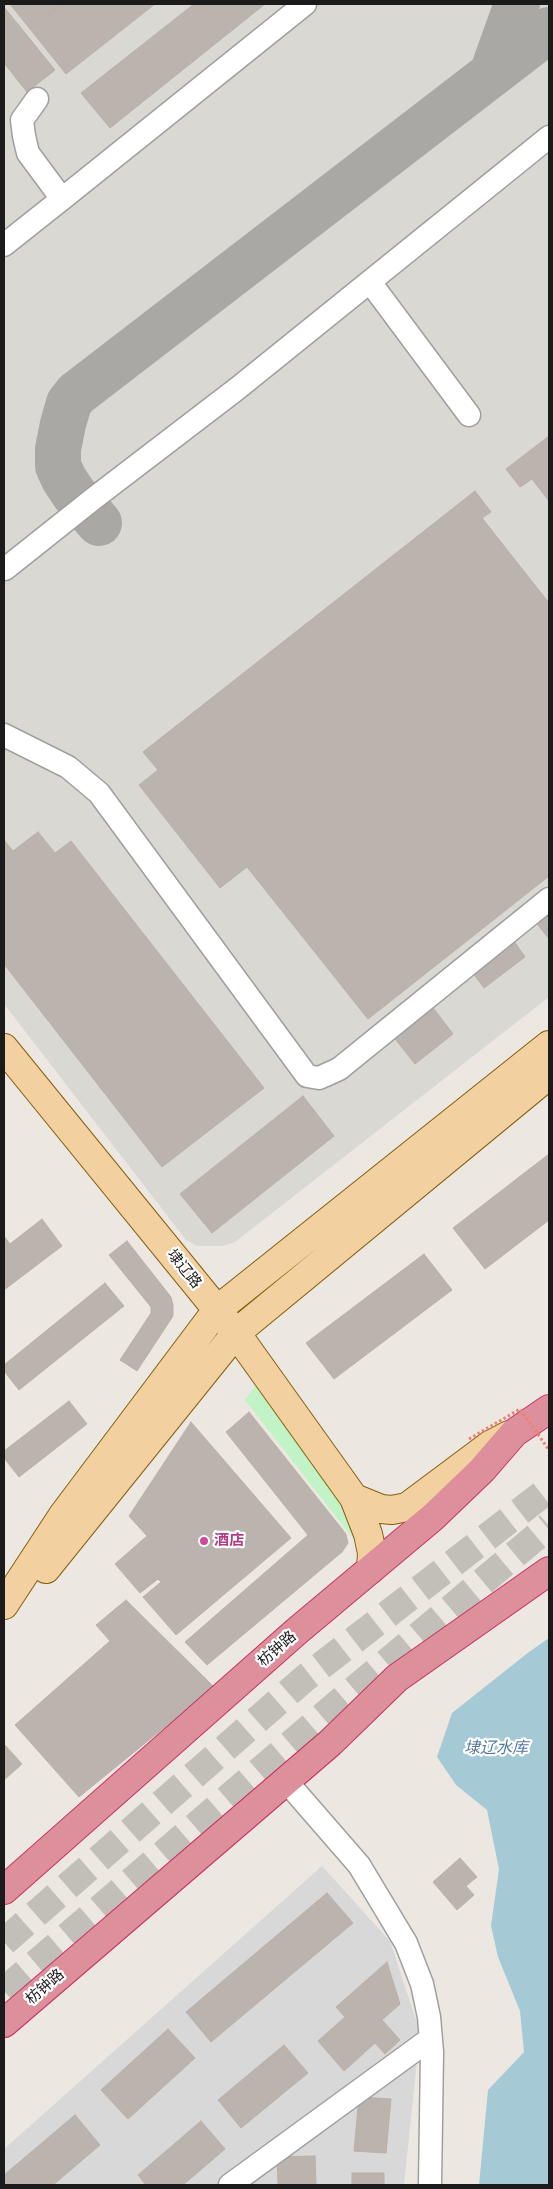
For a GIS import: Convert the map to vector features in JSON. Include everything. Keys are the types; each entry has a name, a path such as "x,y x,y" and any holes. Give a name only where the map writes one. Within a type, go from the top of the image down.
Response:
{"highway":[{"name":"枋钟路","path":"4,1890 297,1631 433,1517 475,1477 514,1433 549,1409"},
{"name":"枋钟路","path":"4,2023 330,1743 397,1678 549,1571"}],"main road":[{"path":"4,1606 63,1515 218,1310 549,1045"},
{"name":"埭辽路","path":"4,1048 236,1333 354,1498 368,1534 372,1553 370,1569"},
{"path":"4,1617 13,1610 81,1527 236,1333 549,1076"},
{"path":"354,1498 381,1509 392,1510 407,1507 490,1445 514,1433"}],"street":[{"path":"4,245 305,4"},
{"path":"37,99 22,120 28,153 62,199"},
{"path":"5,569 370,282 549,138"},
{"path":"370,282 469,415"},
{"path":"4,735 68,767 99,794 307,1076 319,1078 339,1069 549,899"},
{"path":"286,1781 358,1865 406,1943 422,1984 430,2039 430,2185"},
{"path":"230,2185 430,2039"}],"path":[{"path":"469,1439 520,1408 549,1450"}],"shaded area":[{"path":"4,4 549,4 549,997 235,1242 223,1246 197,1246 186,1240 4,1004"},
{"path":"322,1866 390,1941 420,2032 404,2185 4,2185 4,2149"}],"green space":[{"path":"255,1386 264,1393 351,1509 362,1550 245,1400"}],"water":[{"name":"埭辽水库","path":"549,1638 549,2185 479,2185 488,2090 524,2052 520,2011 498,1957 491,1926 499,1869 487,1810 456,1785 437,1757 452,1713"}],"building":[{"path":"10,4 61,4 30,29"},
{"path":"61,4 155,4 66,74 30,29"},
{"path":"194,4 265,4 110,128 81,93"},
{"path":"4,7 55,70 27,92 4,63"},
{"path":"549,436 549,501 532,479 520,487 506,469"},
{"path":"475,491 491,512 482,518 549,603 549,876 368,1019 247,867 220,888 139,785 158,770 143,752"},
{"path":"38,832 55,853 71,841 264,1088 162,1167 4,964 4,840 13,851"},
{"path":"549,910 549,939 535,921"},
{"path":"514,941 525,957 484,988 472,972"},
{"path":"431,1005 453,1034 415,1064 392,1035"},
{"path":"303,1096 334,1136 212,1233 180,1194"},
{"path":"549,1154 549,1220 485,1269 453,1228"},
{"path":"42,1219 62,1246 4,1290 4,1236 10,1244"},
{"path":"127,1241 171,1297 173,1305 173,1316 137,1371 120,1360 151,1313 151,1307 109,1255"},
{"path":"424,1254 452,1290 334,1379 306,1343"},
{"path":"105,1283 124,1306 19,1390 4,1371 4,1365"},
{"path":"69,1401 87,1424 19,1477 4,1458 4,1451"},
{"path":"249,1412 346,1534 348,1543 342,1552 207,1665 185,1642 308,1535 226,1432"},
{"name":"酒店","path":"191,1422 291,1538 176,1635 143,1597 161,1582 158,1579 140,1593 115,1564 147,1536 129,1516"},
{"path":"126,1600 214,1687 79,1797 15,1725 110,1641 96,1625"},
{"path":"4,1744 22,1764 4,1780"},
{"path":"460,1858 477,1877 466,1886 474,1895 457,1910 433,1882"},
{"path":"327,1893 353,1923 211,2042 186,2012"},
{"path":"387,1962 400,2004 382,2020 400,2040 385,2054 375,2043 344,2071 318,2041 345,2017 336,2007"},
{"path":"168,2029 195,2058 128,2119 101,2090"},
{"path":"284,2045 308,2073 241,2128 218,2100"},
{"path":"359,2097 391,2099 386,2153 354,2151"},
{"path":"75,2115 100,2145 53,2185 4,2185 4,2175"},
{"path":"201,2121 225,2149 183,2185 146,2185 138,2175"},
{"path":"315,2156 316,2185 278,2185 277,2157"},
{"path":"352,2173 384,2173 384,2185 352,2185"}],"taxiway":[{"path":"492,74 517,4"},
{"path":"99,523 74,494 58,466 58,449 63,424 69,403 76,394 549,30"}],"tunnel":[{"path":"4,1942 304,1679 549,1489"},
{"path":"4,1991 349,1694 549,1526"}],"place":[{"name":"酒店","path":"204,1541"}]}
